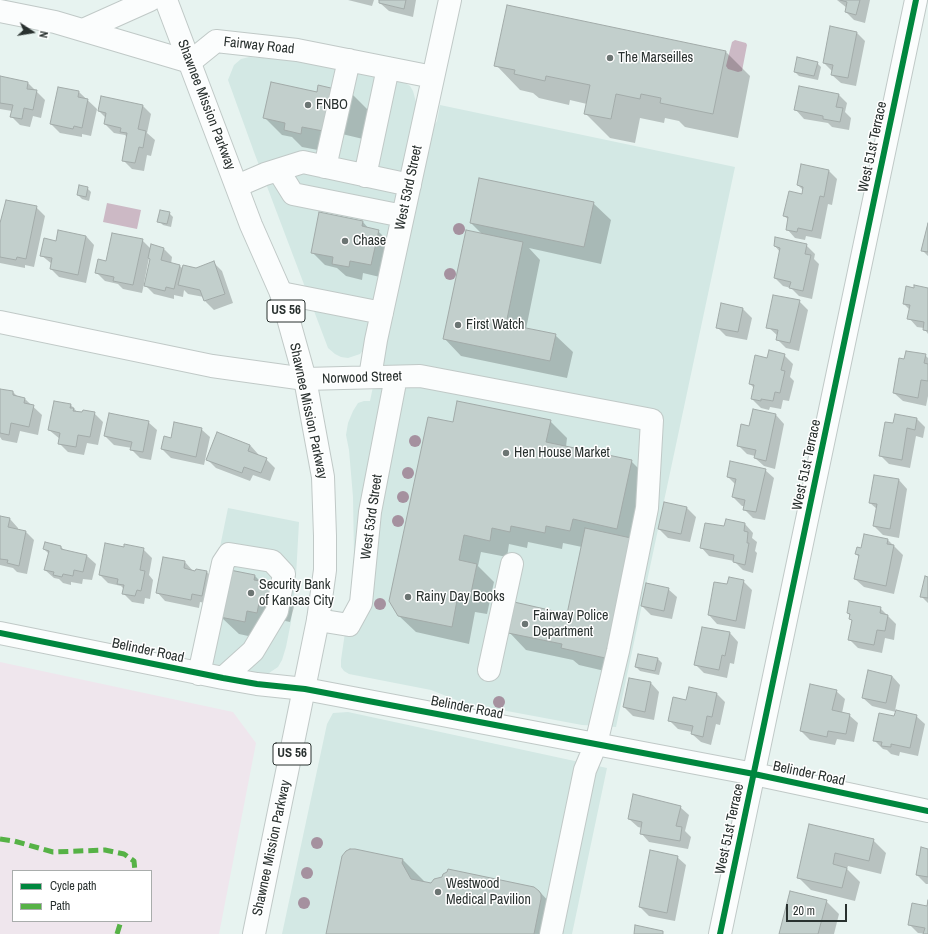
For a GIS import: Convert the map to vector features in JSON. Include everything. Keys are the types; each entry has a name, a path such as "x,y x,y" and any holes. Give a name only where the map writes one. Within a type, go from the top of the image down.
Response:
{"main road":[{"path":"83,30 150,0"},
{"name":"Shawnee Mission Parkway","path":"166,0 251,225 281,293 305,379 324,477 326,536 325,570 318,620 254,934"},
{"name":"West 53rd Street","path":"370,377 382,313 450,0"},
{"name":"West 51st Terrace","path":"720,934 916,0"},
{"path":"0,10 55,22 190,62"},
{"name":"Fairway Road","path":"190,62 216,41 297,50 433,77"},
{"path":"325,167 349,60"},
{"path":"365,176 388,68"},
{"path":"236,186 303,162 410,185"},
{"path":"278,170 293,194 403,216"},
{"path":"281,293 382,313"},
{"name":"Norwood Street","path":"0,322 212,366 305,379 420,376 652,420 647,508 618,651 596,744"},
{"name":"West 53rd Street","path":"318,620 349,624 361,603 370,512 396,376"},
{"path":"199,674 223,562 229,554 272,561 284,574 277,611 253,650 223,678"},
{"path":"489,670 512,564"},
{"name":"Belinder Road","path":"0,633 199,674 257,684 305,689 754,774 928,811"},
{"path":"550,934 585,770 596,744"}],"shaded area":[{"path":"735,40 746,43 747,45 742,71 738,72 728,69 726,66 732,42"},
{"path":"249,57 305,61 322,64 405,83 410,86 413,91 417,113 364,349 360,354 348,358 341,357 328,348 254,152 228,80 234,65 241,59"},
{"path":"440,105 735,167 616,727 582,725 464,703 431,690 349,674 341,667 354,557 353,497 349,450 346,435 348,423 358,403 370,401 424,141 437,121"},
{"path":"107,203 141,210 137,229 103,222"},
{"path":"228,508 299,522 296,576 291,622 286,647 278,667 266,675 196,664"},
{"path":"0,662 233,712 256,743 219,934 0,934"},
{"path":"348,712 607,768 572,934 282,934 327,724 333,713"}],"building":[{"path":"379,0 406,0 404,9 379,3"},
{"path":"840,0 860,0 856,15 845,12 847,2"},
{"name":"The Marseilles","path":"507,5 726,51 713,114 660,103 661,98 641,94 640,99 616,94 611,119 584,114 590,85 546,76 545,81 514,74 515,70 494,66"},
{"path":"830,26 857,32 848,78 831,75 833,65 823,63"},
{"path":"797,57 818,62 814,76 794,72"},
{"path":"0,76 28,82 27,89 37,90 33,110 24,108 22,119 10,117 13,105 0,103"},
{"name":"FNBO","path":"271,82 317,92 318,85 352,93 323,131 302,127 301,134 284,130 285,123 263,118"},
{"path":"799,86 839,94 836,107 843,108 840,122 823,119 823,116 794,110"},
{"path":"58,87 79,91 78,97 88,99 82,128 74,126 73,129 50,124"},
{"path":"101,96 143,105 138,129 146,131 143,148 139,147 135,163 122,161 127,133 120,132 121,128 104,124 106,113 98,111"},
{"path":"801,164 829,170 824,197 820,196 812,231 798,228 797,232 786,230 788,217 783,216 789,191 802,194 803,187 797,185"},
{"path":"479,178 594,202 584,247 470,223"},
{"path":"79,185 88,187 86,197 77,195"},
{"path":"6,200 37,206 26,259 17,257 16,260 0,257 0,223"},
{"path":"160,210 170,212 167,224 157,222"},
{"name":"Chase","path":"319,212 363,221 362,226 379,230 371,265 350,261 349,267 332,264 333,257 311,253"},
{"path":"928,223 928,252 921,251"},
{"path":"58,230 86,236 78,275 50,269 52,258 40,256 44,238 56,241"},
{"path":"466,230 523,242 506,324 556,334 550,361 443,339"},
{"path":"112,233 143,239 133,285 113,281 114,277 95,273 98,259 106,261"},
{"path":"775,237 807,244 805,254 811,255 803,291 789,288 791,282 774,278 780,248 774,246"},
{"path":"151,244 164,248 161,260 180,265 174,289 166,287 165,291 144,286 150,259 148,258"},
{"path":"214,261 225,294 204,301 200,290 178,285 183,265 196,268"},
{"path":"914,285 928,288 928,331 923,330 924,322 907,319 910,305 903,304 906,286 914,288"},
{"path":"773,295 800,300 790,343 776,340 778,330 766,328"},
{"path":"721,303 743,308 738,332 716,328"},
{"path":"769,350 785,354 781,370 785,371 780,393 775,392 773,401 751,399 754,385 749,384 755,355 767,358"},
{"path":"906,351 926,354 924,363 928,364 928,381 921,380 918,398 893,393 899,358 904,359"},
{"path":"0,389 13,391 13,395 25,398 24,403 34,405 29,427 11,423 9,435 0,433"},
{"path":"54,401 71,404 70,408 74,408 73,411 82,412 83,410 95,412 90,437 78,435 76,447 58,444 60,433 48,430"},
{"path":"457,401 551,420 546,442 632,460 617,529 573,519 570,531 546,526 545,533 511,526 510,532 492,528 490,541 464,535 459,560 477,564 470,598 458,595 452,627 398,616 389,601 428,417 453,422"},
{"path":"753,409 776,414 766,461 754,458 756,450 737,446 741,424 749,426"},
{"path":"109,413 149,421 143,452 130,450 132,442 104,436"},
{"path":"895,414 917,418 915,430 907,428 902,460 879,456 885,422 893,423"},
{"path":"174,422 202,428 196,457 161,449 164,436 171,438"},
{"path":"217,432 250,445 248,451 267,458 261,473 244,467 242,473 206,460"},
{"path":"730,461 766,469 756,512 743,510 745,500 732,497 736,479 727,477"},
{"path":"874,475 899,479 890,529 873,526 877,504 869,503"},
{"path":"664,502 687,507 681,534 658,529"},
{"path":"0,516 10,518 8,527 26,531 19,566 7,563 8,560 0,559"},
{"path":"726,519 745,523 744,531 748,532 747,543 749,543 745,565 733,562 734,555 700,548 705,523 724,526"},
{"path":"585,528 631,538 605,658 561,648 562,644 508,633 514,602 567,614"},
{"path":"864,534 888,539 887,544 894,545 886,586 854,579 859,555 855,554 857,547 861,548"},
{"path":"45,542 61,546 61,549 87,555 83,572 74,570 73,576 63,574 62,577 53,575 54,572 44,570 49,551 43,549"},
{"path":"105,543 124,547 124,544 144,548 140,570 145,571 141,591 137,590 135,596 122,594 124,585 117,584 118,579 99,575"},
{"path":"163,557 185,561 184,568 195,571 196,569 207,571 202,596 192,594 191,600 156,593"},
{"name":"Security Bank of Kansas City","path":"230,570 255,575 254,580 278,584 273,606 259,603 257,613 247,611 245,622 220,617"},
{"path":"925,576 928,577 928,598 920,597"},
{"path":"729,577 744,580 736,621 708,615 714,582 727,584"},
{"path":"646,583 669,588 664,611 641,606"},
{"path":"849,601 881,607 880,613 888,615 885,631 877,630 874,645 848,640 852,620 849,619 850,614 847,613"},
{"path":"702,627 730,632 725,656 722,655 719,670 694,665"},
{"path":"638,654 658,658 655,671 635,667"},
{"path":"868,670 892,676 886,703 862,698"},
{"path":"629,678 651,682 645,712 623,707"},
{"path":"810,684 837,690 832,710 850,714 846,734 828,731 827,737 800,731"},
{"path":"689,687 717,693 712,717 707,716 703,737 691,734 693,726 668,721 673,697 686,700"},
{"path":"896,710 917,715 910,748 891,744 891,747 881,746 882,742 873,741 879,713 894,716"},
{"path":"633,794 681,806 676,826 682,827 680,841 640,834 642,822 628,819"},
{"path":"809,824 874,839 869,861 835,853 833,864 847,868 842,888 797,878"},
{"path":"921,847 928,849 928,877 916,875"},
{"name":"Westwood Medical Pavilion","path":"350,849 403,859 402,863 411,879 431,883 434,879 442,877 448,869 534,887 541,894 541,899 534,934 326,934 342,856"},
{"path":"650,850 678,856 667,913 639,907"},
{"path":"790,891 827,900 818,934 779,934"},
{"path":"928,900 928,934 923,934 925,928 908,925 912,903 927,906"},
{"path":"635,925 663,931 663,934 634,934"}],"marked path":[{"path":"0,839 14,841 53,852 105,850 124,854 134,861 135,870"},
{"path":"117,934 121,922"}],"cycle path":[{"path":"720,934 916,0"},
{"path":"0,633 223,678 257,684 305,689 754,774 928,811"}],"place":[{"name":"The Marseilles","path":"610,58"},
{"name":"FNBO","path":"308,105"},
{"name":"Chase","path":"345,241"},
{"name":"First Watch","path":"458,325"},
{"name":"Hen House Market","path":"506,453"},
{"name":"Security Bank of Kansas City","path":"251,593"},
{"name":"Rainy Day Books","path":"408,597"},
{"name":"Fairway Police Department","path":"525,624"},
{"name":"Westwood Medical Pavilion","path":"438,892"}]}
